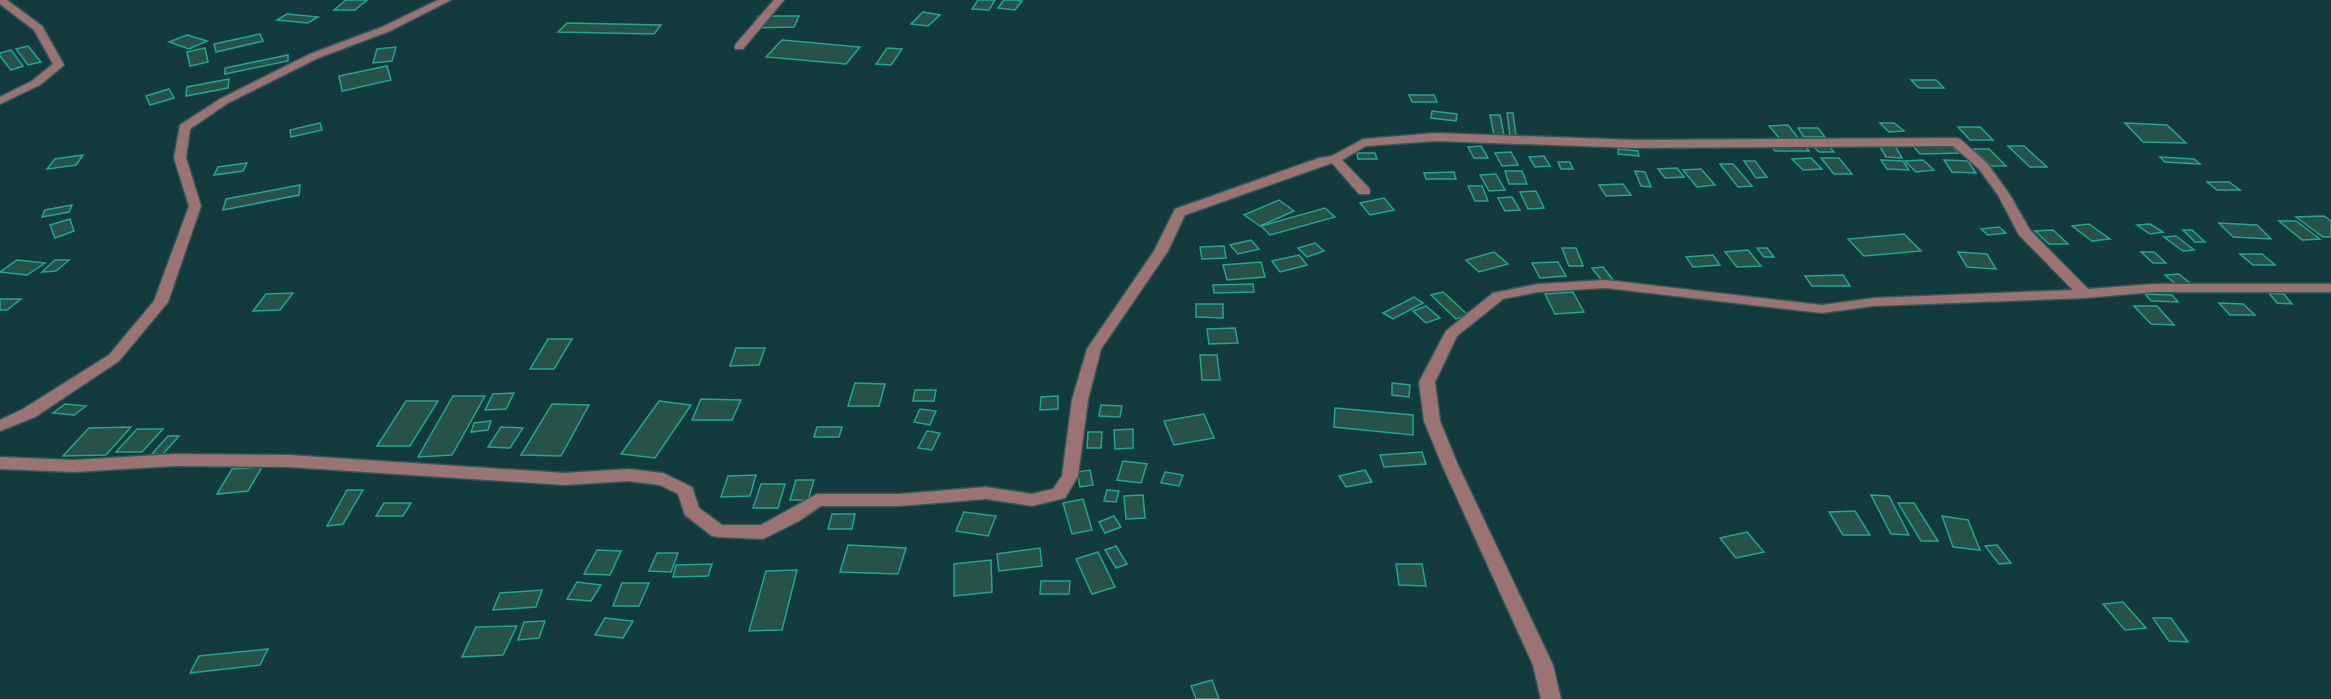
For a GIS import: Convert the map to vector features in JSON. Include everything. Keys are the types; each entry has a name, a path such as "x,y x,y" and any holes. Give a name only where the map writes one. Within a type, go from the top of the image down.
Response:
{"street":[{"path":"0,100 36,82 59,65 38,28 1,0"},
{"path":"0,426 29,413 114,358 161,302 195,206 180,158 184,128 224,101 314,56 386,29 446,0"},
{"path":"739,47 779,0"},
{"path":"0,463 74,466 176,460 289,461 565,479 628,475 663,478 686,491 692,510 718,531 763,532 794,517 818,500 899,500 986,493 1032,500 1059,494 1070,476 1080,400 1094,350 1161,251 1180,212 1323,161 1335,159 1363,143 1436,137 1635,144 1956,142 1983,166 2004,195 2024,232 2085,294"},
{"path":"1335,159 1364,191"},
{"path":"1551,699 1543,665 1450,465 1432,421 1427,382 1451,334 1498,296 1538,288 1606,284 1822,309 1874,302 2085,294 2154,288 2331,288"}],"building":[{"path":"346,0 367,0 355,10 334,10"},
{"path":"978,0 995,0 989,10 972,9"},
{"path":"1004,0 1022,1 1015,10 998,8"},
{"path":"923,12 940,15 928,26 911,24"},
{"path":"287,14 318,17 308,23 277,20"},
{"path":"758,16 799,16 794,27 753,28"},
{"path":"567,23 661,25 654,34 558,32"},
{"path":"260,34 263,41 216,52 214,44"},
{"path":"187,35 207,41 189,49 169,42"},
{"path":"782,40 860,47 846,64 766,57"},
{"path":"28,46 41,62 28,65 16,49"},
{"path":"396,47 392,61 373,63 377,49"},
{"path":"205,48 208,62 190,66 187,52"},
{"path":"887,48 902,49 891,65 876,64"},
{"path":"11,50 23,66 11,70 0,53"},
{"path":"288,55 288,61 225,74 225,68"},
{"path":"387,66 391,80 342,91 339,76"},
{"path":"229,79 228,88 186,96 187,87"},
{"path":"1911,80 1936,80 1944,88 1919,88"},
{"path":"169,89 174,98 150,105 146,96"},
{"path":"1409,95 1434,95 1437,102 1412,102"},
{"path":"1432,111 1457,114 1456,121 1431,118"},
{"path":"1507,113 1513,113 1516,136 1510,136"},
{"path":"1490,115 1500,115 1504,135 1494,135"},
{"path":"320,123 322,130 291,137 290,130"},
{"path":"1880,123 1894,123 1904,131 1889,132"},
{"path":"2125,123 2167,125 2186,143 2143,142"},
{"path":"1788,125 1799,139 1780,139 1769,126"},
{"path":"1958,127 1980,127 1993,140 1970,140"},
{"path":"1798,128 1818,128 1825,137 1804,137"},
{"path":"1771,145 1804,145 1809,151 1775,151"},
{"path":"1828,145 1834,152 1819,152 1813,146"},
{"path":"1879,145 1895,146 1902,158 1886,157"},
{"path":"1950,145 1959,153 1920,154 1913,146"},
{"path":"1481,146 1488,158 1474,158 1468,147"},
{"path":"2008,146 2024,146 2047,167 2030,167"},
{"path":"1618,149 1638,151 1639,156 1618,154"},
{"path":"1973,149 1989,149 2006,166 1991,166"},
{"path":"1511,152 1518,165 1502,166 1495,153"},
{"path":"1357,153 1375,153 1377,159 1358,159"},
{"path":"83,155 76,165 47,169 55,159"},
{"path":"1544,156 1550,166 1535,167 1529,157"},
{"path":"2160,157 2194,159 2200,164 2165,162"},
{"path":"1811,158 1822,169 1803,170 1792,159"},
{"path":"1821,158 1839,158 1852,174 1834,174"},
{"path":"1881,160 1903,161 1909,170 1887,169"},
{"path":"1923,160 1934,170 1916,172 1905,161"},
{"path":"1944,160 1968,161 1976,173 1952,172"},
{"path":"1744,161 1755,161 1767,177 1756,178"},
{"path":"1558,162 1570,162 1573,169 1561,169"},
{"path":"247,163 243,171 214,175 218,167"},
{"path":"1720,164 1733,164 1752,186 1738,187"},
{"path":"1677,168 1684,177 1665,178 1658,169"},
{"path":"1701,169 1715,185 1697,187 1683,170"},
{"path":"1505,171 1522,171 1527,184 1509,184"},
{"path":"1635,171 1645,172 1651,187 1641,186"},
{"path":"1454,172 1456,179 1426,179 1424,173"},
{"path":"1496,174 1505,190 1489,191 1480,175"},
{"path":"2207,182 2229,182 2240,190 2217,190"},
{"path":"1623,184 1631,195 1606,196 1599,185"},
{"path":"300,185 299,195 223,210 226,199"},
{"path":"1468,186 1482,186 1488,201 1475,201"},
{"path":"1536,191 1544,208 1528,209 1520,192"},
{"path":"1512,197 1520,210 1505,211 1498,198"},
{"path":"1384,198 1394,210 1370,215 1360,203"},
{"path":"1279,200 1294,211 1260,226 1244,215"},
{"path":"72,205 69,212 42,217 45,210"},
{"path":"1325,208 1335,217 1270,235 1261,226"},
{"path":"2324,216 2331,221 2331,237 2323,237 2296,217"},
{"path":"70,219 74,231 55,238 50,225"},
{"path":"2279,221 2296,221 2320,239 2302,240"},
{"path":"2219,223 2257,225 2271,239 2233,237"},
{"path":"2089,224 2110,239 2092,241 2072,226"},
{"path":"2150,224 2163,232 2150,234 2137,225"},
{"path":"1999,227 2006,233 1988,235 1981,229"},
{"path":"2053,230 2068,244 2049,244 2035,231"},
{"path":"2183,230 2192,230 2205,242 2195,242"},
{"path":"1904,234 1921,251 1864,256 1848,239"},
{"path":"2176,236 2194,250 2183,251 2164,237"},
{"path":"1251,240 1259,249 1238,254 1230,245"},
{"path":"1315,243 1324,251 1307,257 1298,248"},
{"path":"1224,246 1226,258 1202,259 1200,247"},
{"path":"1562,248 1576,248 1583,266 1569,266"},
{"path":"1757,248 1767,248 1774,257 1764,257"},
{"path":"1748,250 1761,266 1737,267 1725,252"},
{"path":"1494,252 1508,264 1479,272 1466,260"},
{"path":"1958,252 1987,254 1996,269 1967,267"},
{"path":"2141,252 2154,252 2166,263 2153,263"},
{"path":"2240,254 2262,254 2275,265 2253,265"},
{"path":"1299,255 1307,265 1280,272 1272,261"},
{"path":"1713,255 1720,265 1693,267 1686,257"},
{"path":"17,260 45,263 27,275 0,272"},
{"path":"55,260 69,260 56,271 42,272"},
{"path":"1261,262 1265,277 1227,280 1223,265"},
{"path":"1558,262 1566,276 1540,278 1532,263"},
{"path":"1603,267 1613,280 1602,281 1592,268"},
{"path":"2179,274 2191,284 2177,285 2165,275"},
{"path":"1843,275 1850,286 1812,286 1805,276"},
{"path":"1253,284 1254,292 1214,293 1213,285"},
{"path":"1443,292 1468,315 1456,319 1431,295"},
{"path":"1573,292 1584,312 1555,314 1545,294"},
{"path":"293,293 280,310 253,311 266,294"},
{"path":"2269,293 2284,294 2292,304 2277,303"},
{"path":"2145,294 2172,295 2178,302 2151,301"},
{"path":"1414,297 1423,303 1393,319 1383,313"},
{"path":"0,299 21,299 7,310 0,310"},
{"path":"2219,303 2243,304 2255,315 2230,315"},
{"path":"1196,304 1223,304 1223,318 1196,317"},
{"path":"1426,306 1440,318 1426,323 1413,311"},
{"path":"2134,306 2157,306 2174,325 2151,324"},
{"path":"1235,328 1238,343 1209,344 1207,329"},
{"path":"548,339 572,339 554,369 530,369"},
{"path":"736,348 765,348 759,365 730,366"},
{"path":"1200,355 1217,355 1220,380 1202,380"},
{"path":"855,383 885,384 879,406 848,406"},
{"path":"1392,383 1410,385 1409,397 1392,395"},
{"path":"915,390 936,390 934,401 913,401"},
{"path":"514,393 506,409 485,410 493,394"},
{"path":"453,396 485,396 452,455 418,457"},
{"path":"1058,396 1058,409 1040,410 1041,397"},
{"path":"701,399 741,400 732,420 692,420"},
{"path":"406,401 438,401 410,446 377,446"},
{"path":"659,401 691,405 655,458 621,454"},
{"path":"65,404 86,406 74,415 53,413"},
{"path":"552,404 589,405 561,456 521,455"},
{"path":"1101,405 1122,406 1120,417 1099,416"},
{"path":"1335,408 1413,415 1413,435 1334,427"},
{"path":"920,409 936,411 930,425 914,422"},
{"path":"1204,414 1214,438 1174,445 1164,421"},
{"path":"491,421 488,430 471,432 474,423"},
{"path":"131,427 106,455 63,456 89,428"},
{"path":"501,427 523,428 510,448 488,447"},
{"path":"817,427 842,427 839,437 814,437"},
{"path":"137,429 163,429 142,452 116,452"},
{"path":"1133,429 1133,448 1115,449 1114,430"},
{"path":"927,431 940,433 932,450 918,448"},
{"path":"1088,432 1102,432 1101,448 1087,448"},
{"path":"168,436 179,436 162,455 152,454"},
{"path":"1422,452 1426,464 1384,467 1380,455"},
{"path":"1123,461 1147,464 1141,483 1117,480"},
{"path":"262,467 248,491 217,494 232,469"},
{"path":"1090,470 1093,485 1080,487 1077,472"},
{"path":"1365,470 1372,482 1346,487 1339,476"},
{"path":"1165,472 1183,475 1179,486 1161,483"},
{"path":"756,475 750,496 721,497 728,476"},
{"path":"796,480 814,480 808,500 790,500"},
{"path":"761,484 785,484 778,508 753,508"},
{"path":"347,490 363,490 343,524 327,526"},
{"path":"1107,490 1119,491 1116,502 1104,501"},
{"path":"1143,495 1145,518 1126,519 1124,496"},
{"path":"1871,495 1889,496 1909,535 1891,534"},
{"path":"1083,499 1092,530 1072,534 1063,503"},
{"path":"384,503 411,503 403,516 376,516"},
{"path":"1898,503 1914,503 1938,541 1921,541"},
{"path":"1855,511 1870,535 1843,535 1829,512"},
{"path":"964,512 996,516 988,536 956,531"},
{"path":"832,514 855,514 852,529 828,529"},
{"path":"1114,516 1121,527 1105,533 1099,522"},
{"path":"1942,516 1968,520 1980,550 1953,547"},
{"path":"1747,532 1764,552 1736,558 1720,538"},
{"path":"848,545 906,548 898,574 840,572"},
{"path":"1997,545 2011,563 1999,564 1985,546"},
{"path":"1116,546 1127,564 1116,568 1105,550"},
{"path":"1040,548 1042,566 999,571 997,554"},
{"path":"597,550 621,551 610,575 584,574"},
{"path":"1098,552 1115,587 1092,594 1076,559"},
{"path":"657,553 678,553 671,572 649,571"},
{"path":"991,560 992,592 954,596 954,564"},
{"path":"712,564 708,576 673,577 676,565"},
{"path":"1396,564 1422,564 1426,586 1399,585"},
{"path":"797,570 782,630 749,631 766,571"},
{"path":"1041,581 1070,581 1069,594 1040,594"},
{"path":"577,582 601,585 591,601 567,599"},
{"path":"622,583 649,583 639,606 613,606"},
{"path":"542,590 536,607 493,610 500,593"},
{"path":"2123,602 2146,628 2125,630 2103,604"},
{"path":"605,618 633,621 623,638 595,635"},
{"path":"2153,618 2171,618 2188,642 2169,641"},
{"path":"545,621 539,638 518,640 524,622"},
{"path":"517,626 503,655 462,657 476,627"},
{"path":"268,649 260,665 190,673 199,656"},
{"path":"1212,680 1219,699 1196,699 1191,686"}]}
